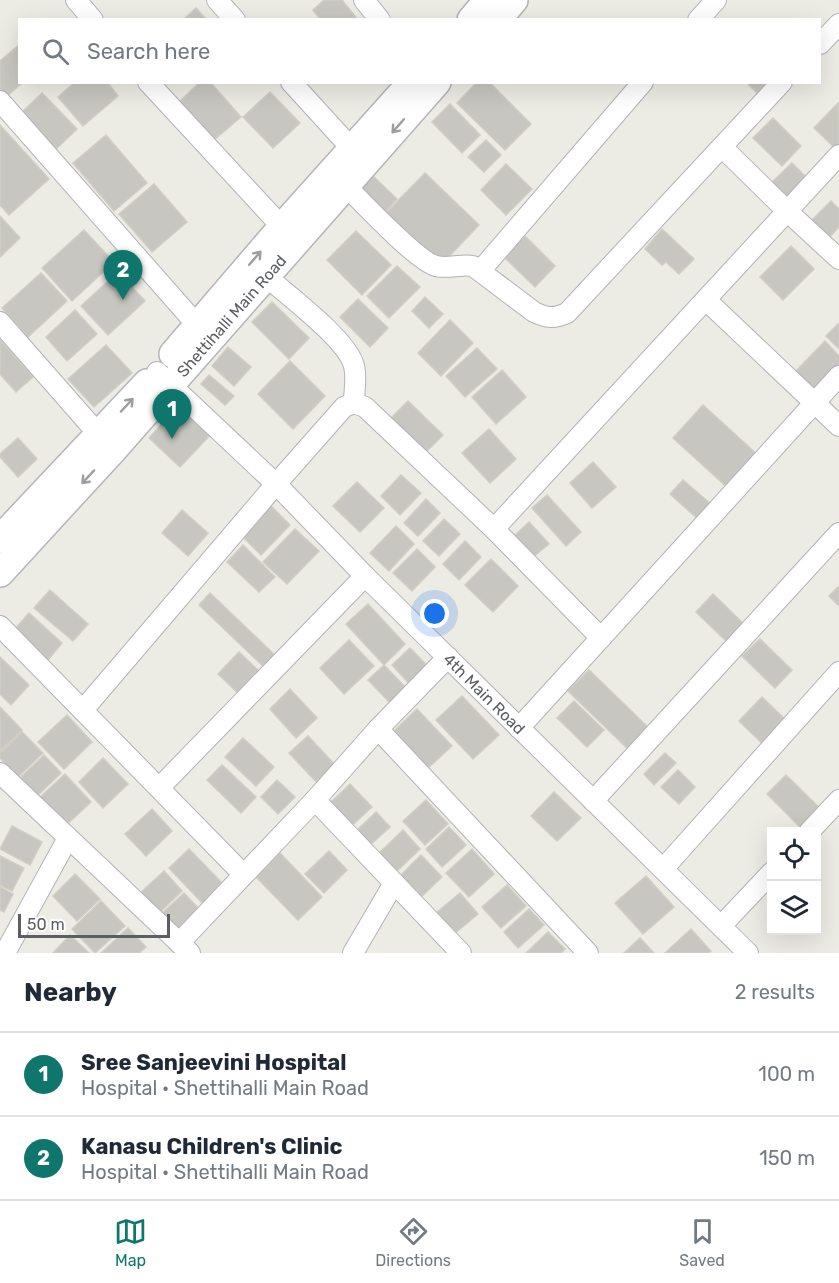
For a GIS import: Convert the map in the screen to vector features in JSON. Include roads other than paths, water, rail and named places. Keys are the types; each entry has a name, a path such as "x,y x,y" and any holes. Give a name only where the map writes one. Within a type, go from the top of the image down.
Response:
{"main road":[{"path":"484,9 514,0"},
{"name":"Shettihalli Main Road","path":"164,378 197,325 410,84"},
{"name":"Shettihalli Main Road","path":"0,573 105,443 164,378 266,276 435,84"},
{"name":"Shettihalli Main Road","path":"0,539 105,443"}],"street":[{"path":"76,0 91,18"},
{"path":"217,0 233,18"},
{"path":"364,0 378,18"},
{"path":"700,18 716,0"},
{"path":"821,42 839,24"},
{"path":"150,84 282,227"},
{"path":"293,84 352,149"},
{"path":"481,270 641,84"},
{"path":"345,186 422,260 439,267 462,264 473,266 534,312 545,318 556,318 567,313 780,84"},
{"path":"0,101 197,325"},
{"path":"722,147 839,259"},
{"path":"494,529 839,155"},
{"path":"266,276 333,335 351,356 355,367 354,403"},
{"path":"706,300 839,426"},
{"path":"0,322 105,443"},
{"path":"519,728 839,375"},
{"name":"4th Main Road","path":"164,378 276,484 365,576 748,953"},
{"path":"83,710 276,484 344,407 354,403 365,407 494,529 602,638"},
{"path":"593,801 839,533"},
{"path":"160,787 365,576"},
{"path":"0,626 243,874"},
{"path":"0,773 185,948 243,874 448,657"},
{"path":"663,869 839,672"},
{"path":"378,729 579,949"},
{"path":"315,800 461,953"},
{"path":"813,827 839,800"},
{"path":"8,951 68,838"},
{"path":"721,926 767,876"},
{"path":"353,953 393,883"}],"place":[{"name":"Kanasu Children's Clinic","path":"123,300"},
{"name":"Sree Sanjeevini Hospital","path":"172,439"}]}
